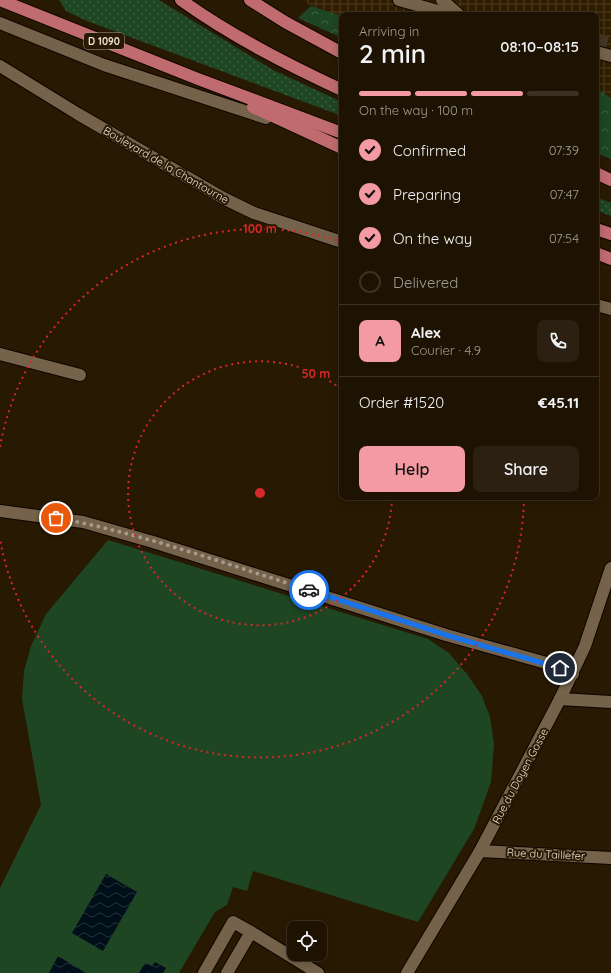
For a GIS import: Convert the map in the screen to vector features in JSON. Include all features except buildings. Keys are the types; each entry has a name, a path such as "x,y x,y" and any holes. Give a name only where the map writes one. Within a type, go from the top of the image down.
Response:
{"main road":[{"path":"181,0 201,14 287,65 339,89"},
{"path":"250,0 285,22 339,51"},
{"name":"D 1090","path":"8,1 198,79 339,132"},
{"path":"198,79 288,125 339,147"},
{"path":"599,175 611,180"},
{"path":"599,184 611,188"},
{"path":"599,229 611,234"},
{"path":"599,254 611,259"}],"street":[{"path":"399,0 441,12"},
{"path":"442,0 456,12"},
{"path":"0,23 104,65 339,141"},
{"path":"599,53 611,56"},
{"name":"Boulevard de la Chantourne","path":"0,66 78,114 223,198 254,213 339,241"},
{"path":"599,306 611,309"},
{"path":"0,354 80,375"},
{"path":"3,514 42,515 83,522 153,542 446,635 557,666 573,674"},
{"name":"Rue du Doyen Gosse","path":"407,973 480,851 560,700 585,646 611,568"},
{"path":"560,700 611,702"},
{"name":"Rue du Taillefer","path":"480,851 611,858"},
{"path":"204,973 233,922 318,973"},
{"path":"227,973 251,932"}],"shaded area":[{"path":"303,0 611,0 611,98 599,90 599,12 339,12 339,15 311,6"}],"green space":[{"path":"59,0 159,0 273,70 339,101 339,115 87,21 66,11"},
{"path":"311,6 339,15 339,37 298,18"},
{"path":"599,90 611,98 611,159 599,154"},
{"path":"599,198 611,203 611,216 599,211"},
{"path":"108,540 428,639 449,653 467,674 482,696 490,717 494,744 491,782 474,829 418,922 253,871 247,891 233,887 227,905 215,912 179,973 0,973 0,888 41,805 22,699 24,671 31,646 46,614"}],"water":[{"path":"106,874 137,892 103,951 72,933"},
{"path":"58,956 86,973 49,973"},
{"path":"155,962 166,968 163,973 139,973 145,963 152,966"}],"tunnel":[{"path":"599,40 611,43"}],"way so far":[{"path":"56,518 83,522 309,590"}],"route":[{"path":"309,590 446,635 560,668"}]}
